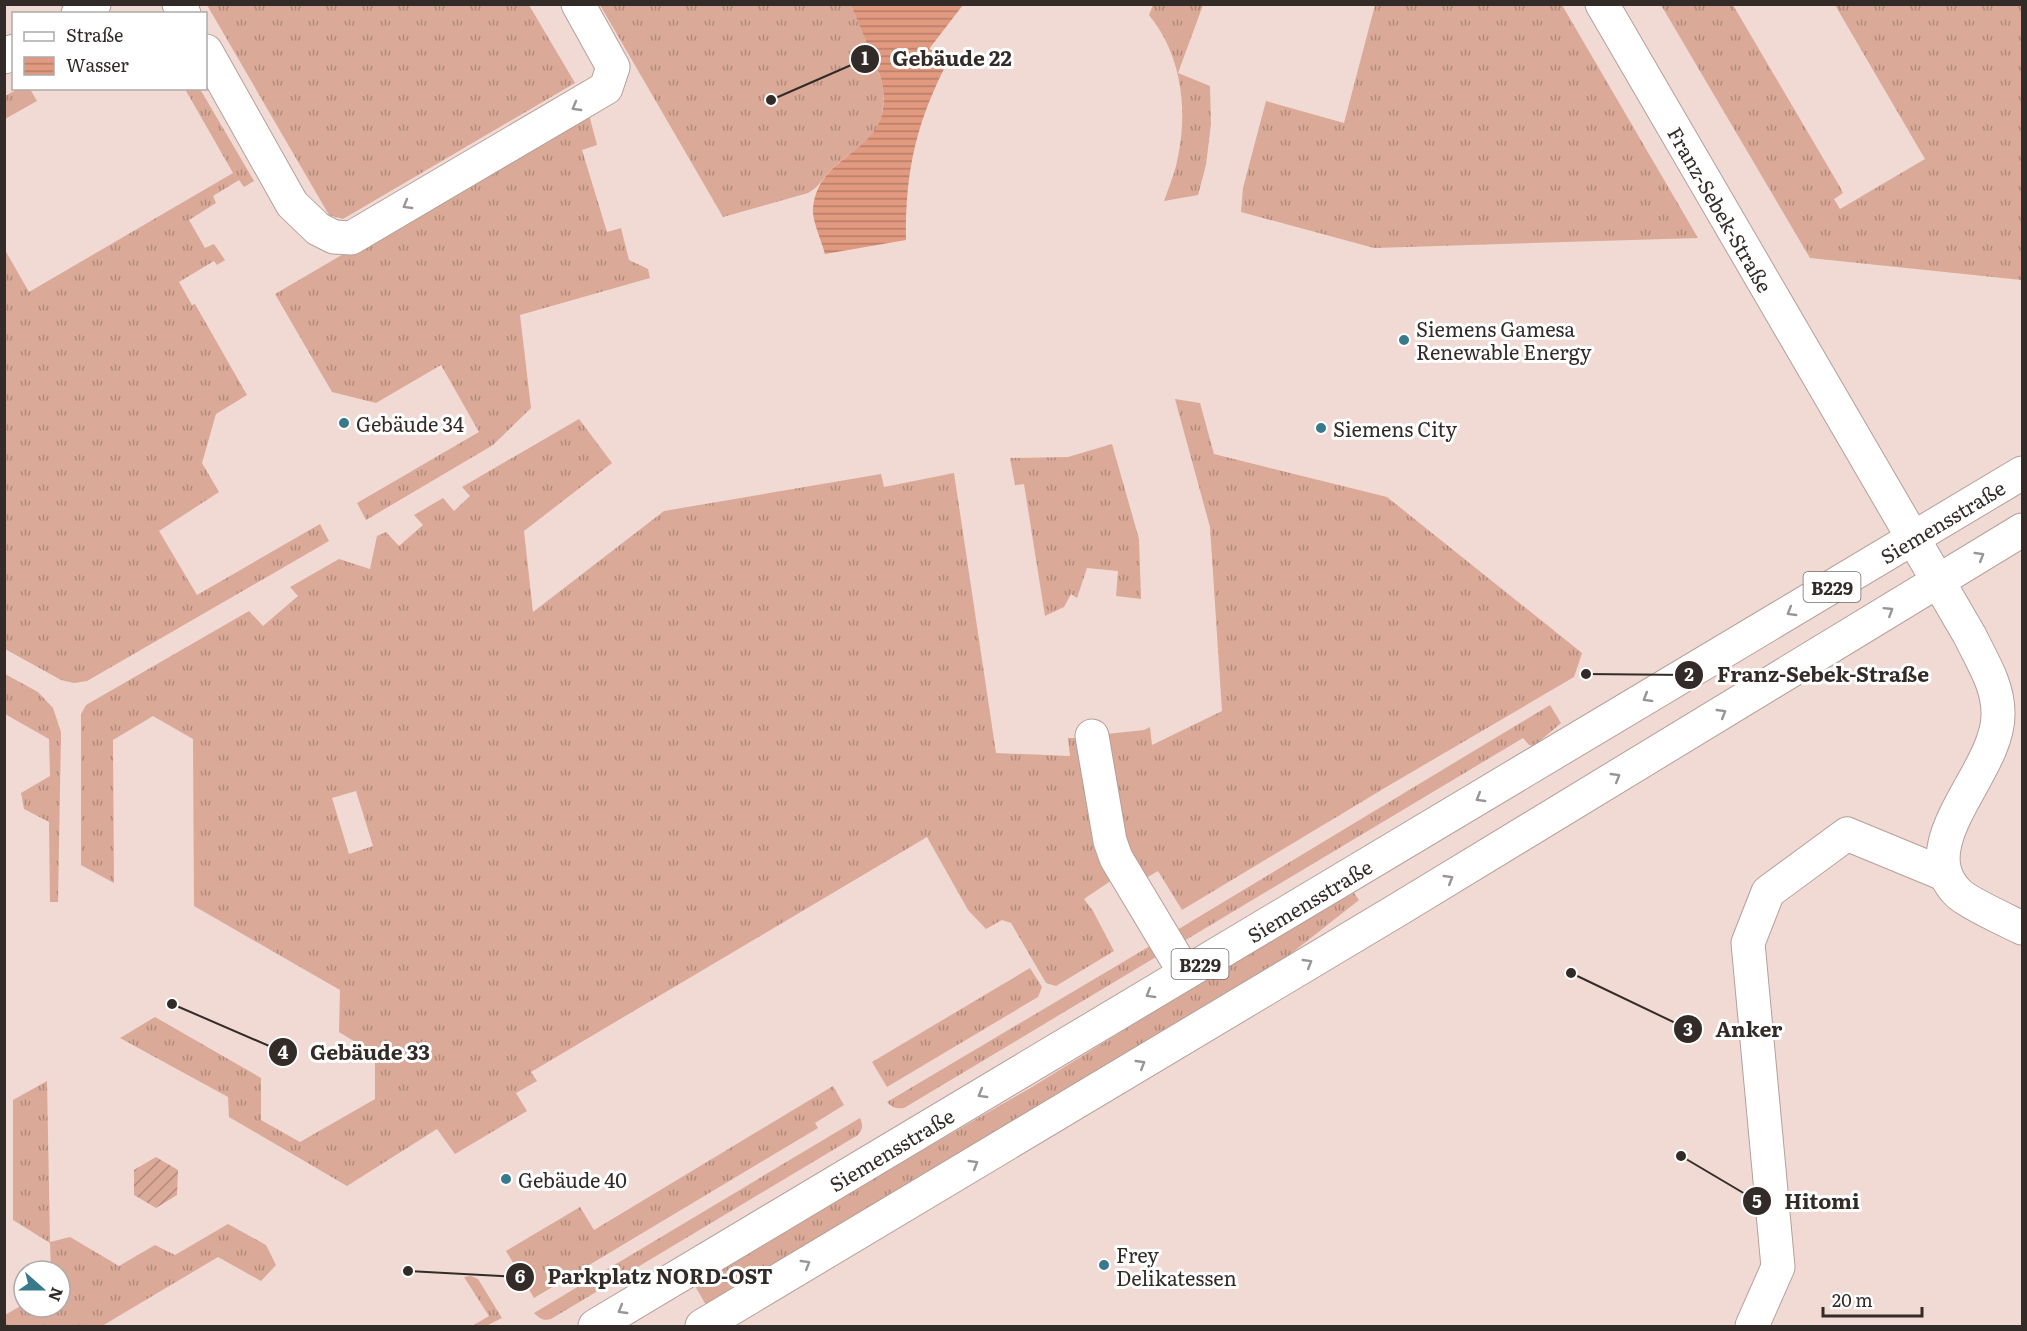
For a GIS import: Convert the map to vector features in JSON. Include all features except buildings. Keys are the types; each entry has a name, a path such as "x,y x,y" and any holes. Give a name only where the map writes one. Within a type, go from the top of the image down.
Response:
{"main road":[{"path":"81,12 94,4"},
{"path":"207,53 292,204 318,229 334,237 351,238 606,88 613,67 578,4"},
{"name":"Franz-Sebek-Straße","path":"1602,4 1970,636 1994,684 1998,714 1995,738 1982,768 1947,833 1942,858 1944,874"},
{"name":"Siemensstraße","path":"595,1326 2022,473"},
{"name":"B229","path":"702,1326 1409,903 2022,530"},
{"path":"1092,736 1110,841 1116,858 1185,973"},
{"path":"1752,1326 1778,1267 1748,943 1768,892 1847,834 1944,874 1959,894 2022,928"}],"green space":[{"path":"207,5 529,5 575,83 343,219 329,215"},
{"path":"600,5 851,5 881,78 883,106 881,119 871,137 840,162 816,188 808,193 723,217"},
{"path":"1153,5 1203,5 1178,73 1210,86 1211,124 1206,165 1198,195 1164,201 1180,147 1182,107 1176,67 1160,31 1149,15"},
{"path":"1375,5 1562,5 1698,238 1374,248 1241,212 1243,188 1266,101 1344,123"},
{"path":"1661,5 1733,5 1840,187 1843,193 1834,199 1840,209 1925,159 1835,5 2022,5 2022,280 1810,258"},
{"path":"16,90 31,90 37,101 5,119 5,96"},
{"path":"186,90 201,90 254,181 244,187 239,180 213,196 216,203 189,220 205,248 214,244 225,260 217,265 214,261 179,282 192,305 195,304 247,395 216,414 202,463 219,492 159,531 197,595 320,524 329,541 87,681 74,683 61,680 5,649 5,250 29,292 233,173"},
{"path":"588,111 597,145 582,150 607,232 621,228 629,260 648,269 650,278 520,315 531,408 493,445 366,520 357,503 479,432 441,365 376,403 332,392 275,294"},
{"path":"1175,399 1200,403 1214,454 1387,497 1582,653 1574,677 1182,910 1158,871 1146,878 1130,852 1125,837 1107,734 1144,730 1150,727 1152,745 1222,711 1210,527"},
{"path":"579,419 612,463 524,531 533,612 664,511 881,474 884,487 954,473 996,753 1070,756 1068,738 1077,738 1112,880 1084,899 1114,951 1056,986 1046,983 1011,923 1002,920 986,929 968,910 927,837 531,1072 537,1081 516,1093 527,1111 455,1154 437,1129 347,1186 229,1117 228,1097 120,1038 155,1017 261,1078 261,1120 300,1142 375,1099 375,1054 339,1032 340,990 194,906 193,739 153,716 113,740 114,883 81,865 81,714 86,705 249,611 263,626 298,596 290,587 339,559 370,569 377,536 386,532 399,546 423,525 414,515 443,498 454,511 470,496 462,487","holes":["356,791 373,846 349,854 332,798"]},
{"path":"1112,444 1139,539 1141,599 1116,596 1118,571 1087,568 1077,598 1071,594 1064,607 1045,616 1024,484 1015,485 1010,458 1068,457"},
{"path":"5,674 38,692 53,708 61,732 58,902 50,902 49,822 24,809 21,793 50,776 49,739 5,714"},
{"path":"1550,705 1561,723 1534,746 1529,745 1523,738 1184,941 1177,930"},
{"path":"1354,893 1359,900 1288,956 706,1305 695,1286 1032,1087 1258,947"},
{"path":"1150,946 1156,957 904,1108 895,1108 887,1102"},
{"path":"1030,968 1042,987 1038,997 887,1087 872,1062"},
{"path":"47,1081 50,1242 70,1237 119,1266 155,1245 175,1255 228,1224 266,1245 276,1265 261,1281 218,1257 102,1326 5,1326 5,1315 12,1311 12,1319 72,1319 72,1259 51,1259 50,1243 13,1220 13,1100"},
{"path":"833,1086 844,1105 815,1123 818,1128 534,1298 506,1251 580,1207 594,1230"},
{"path":"860,1118 862,1127 858,1135 551,1319 542,1319 534,1313"},
{"path":"156,1157 178,1170 177,1195 156,1208 134,1195 134,1170"},
{"path":"471,1276 478,1279 502,1318 486,1326 472,1326 489,1316 464,1277"}],"water":[{"path":"851,5 963,5 929,49 950,57 929,102 915,146 908,190 906,240 825,254 813,214 818,188 829,173 869,138 879,123 883,104 881,78"}],"place":[{"name":"Gebäude 22","path":"771,100"},
{"name":"Siemens Gamesa Renewable Energy","path":"1404,340"},
{"name":"Gebäude 34","path":"344,423"},
{"name":"Siemens City","path":"1321,428"},
{"name":"Franz-Sebek-Straße","path":"1586,674"},
{"name":"Anker","path":"1571,973"},
{"name":"Gebäude 33","path":"172,1004"},
{"name":"Hitomi","path":"1681,1156"},
{"name":"Gebäude 40","path":"506,1179"},
{"name":"Frey Delikatessen","path":"1104,1265"},
{"name":"Parkplatz NORD-OST","path":"408,1271"}]}
